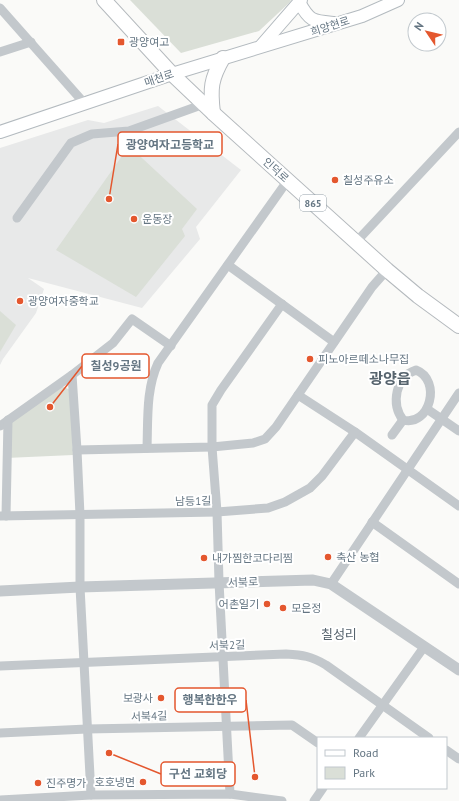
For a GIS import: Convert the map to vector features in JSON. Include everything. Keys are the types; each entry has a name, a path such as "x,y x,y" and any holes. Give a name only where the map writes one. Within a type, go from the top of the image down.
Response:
{"main road":[{"name":"희양현로","path":"261,46 362,16 398,0"},
{"name":"인덕로","path":"107,1 172,74 208,108 387,270 418,296 459,326"},
{"path":"261,46 300,1 306,15 313,20 338,24"},
{"name":"매천로","path":"0,132 172,74 261,46"},
{"path":"208,108 214,74 223,58"}],"street":[{"path":"0,8 85,104"},
{"path":"0,52 31,42"},
{"path":"17,218 71,143 92,134 128,131 208,108"},
{"path":"356,242 459,132"},
{"path":"147,448 150,387 158,363 288,180"},
{"path":"228,265 334,342"},
{"path":"77,450 212,447 253,443 265,439 276,427 372,287 387,270"},
{"path":"230,794 219,582 217,512 212,447 212,405 282,304"},
{"path":"3,516 4,423 72,375 113,343 132,319 170,346"},
{"path":"416,370 421,372 430,386 427,408 414,420 408,422 399,416 396,402 401,384 405,377 416,370"},
{"path":"72,375 80,515 80,587 91,795"},
{"path":"298,394 459,506"},
{"path":"330,584 459,394"},
{"path":"427,408 459,431"},
{"path":"392,435 403,420"},
{"name":"남등1길","path":"3,516 217,512 268,508 286,502 310,488 322,476 354,432"},
{"path":"372,522 459,584"},
{"name":"서북로","path":"0,591 219,582 313,580 330,584 459,670"},
{"path":"360,737 424,647"},
{"name":"서북2길","path":"0,666 286,654 313,657 429,737"},
{"name":"서북4길","path":"0,734 87,729 227,725 292,725 317,742"},
{"path":"447,751 459,759"},
{"path":"314,801 322,789"},
{"path":"0,800 91,795 230,794 282,801"}],"shaded area":[{"path":"158,106 241,170 196,227 200,239 142,308 28,278 44,289 36,313 0,365 0,148 88,120 104,123"}],"green space":[{"path":"130,0 291,0 259,31 181,53"},
{"name":"운동장","path":"129,146 197,209 182,229 185,236 136,297 56,250"},
{"path":"0,311 16,325 0,352"},
{"path":"58,385 71,390 73,455 6,458 6,423"}],"place":[{"name":"광양여고","path":"121,42"},
{"name":"칠성주유소","path":"335,180"},
{"name":"광양여자고등학교","path":"109,199"},
{"name":"운동장","path":"134,219"},
{"name":"광양여자중학교","path":"20,301"},
{"name":"피노아르떼소나무집","path":"310,359"},
{"name":"칠성9공원","path":"50,407"},
{"name":"축산 농협","path":"328,557"},
{"name":"내가찜한코다리찜","path":"204,558"},
{"name":"어촌일기","path":"267,604"},
{"name":"모은정","path":"283,608"},
{"name":"보광사","path":"161,698"},
{"name":"구선 교회당","path":"109,753"},
{"name":"행복한한우","path":"255,777"},
{"name":"호호냉면","path":"143,782"},
{"name":"진주명가","path":"38,783"}],"district":[{"name":"광양읍","path":"390,378"},
{"name":"칠성리","path":"339,634"}]}
